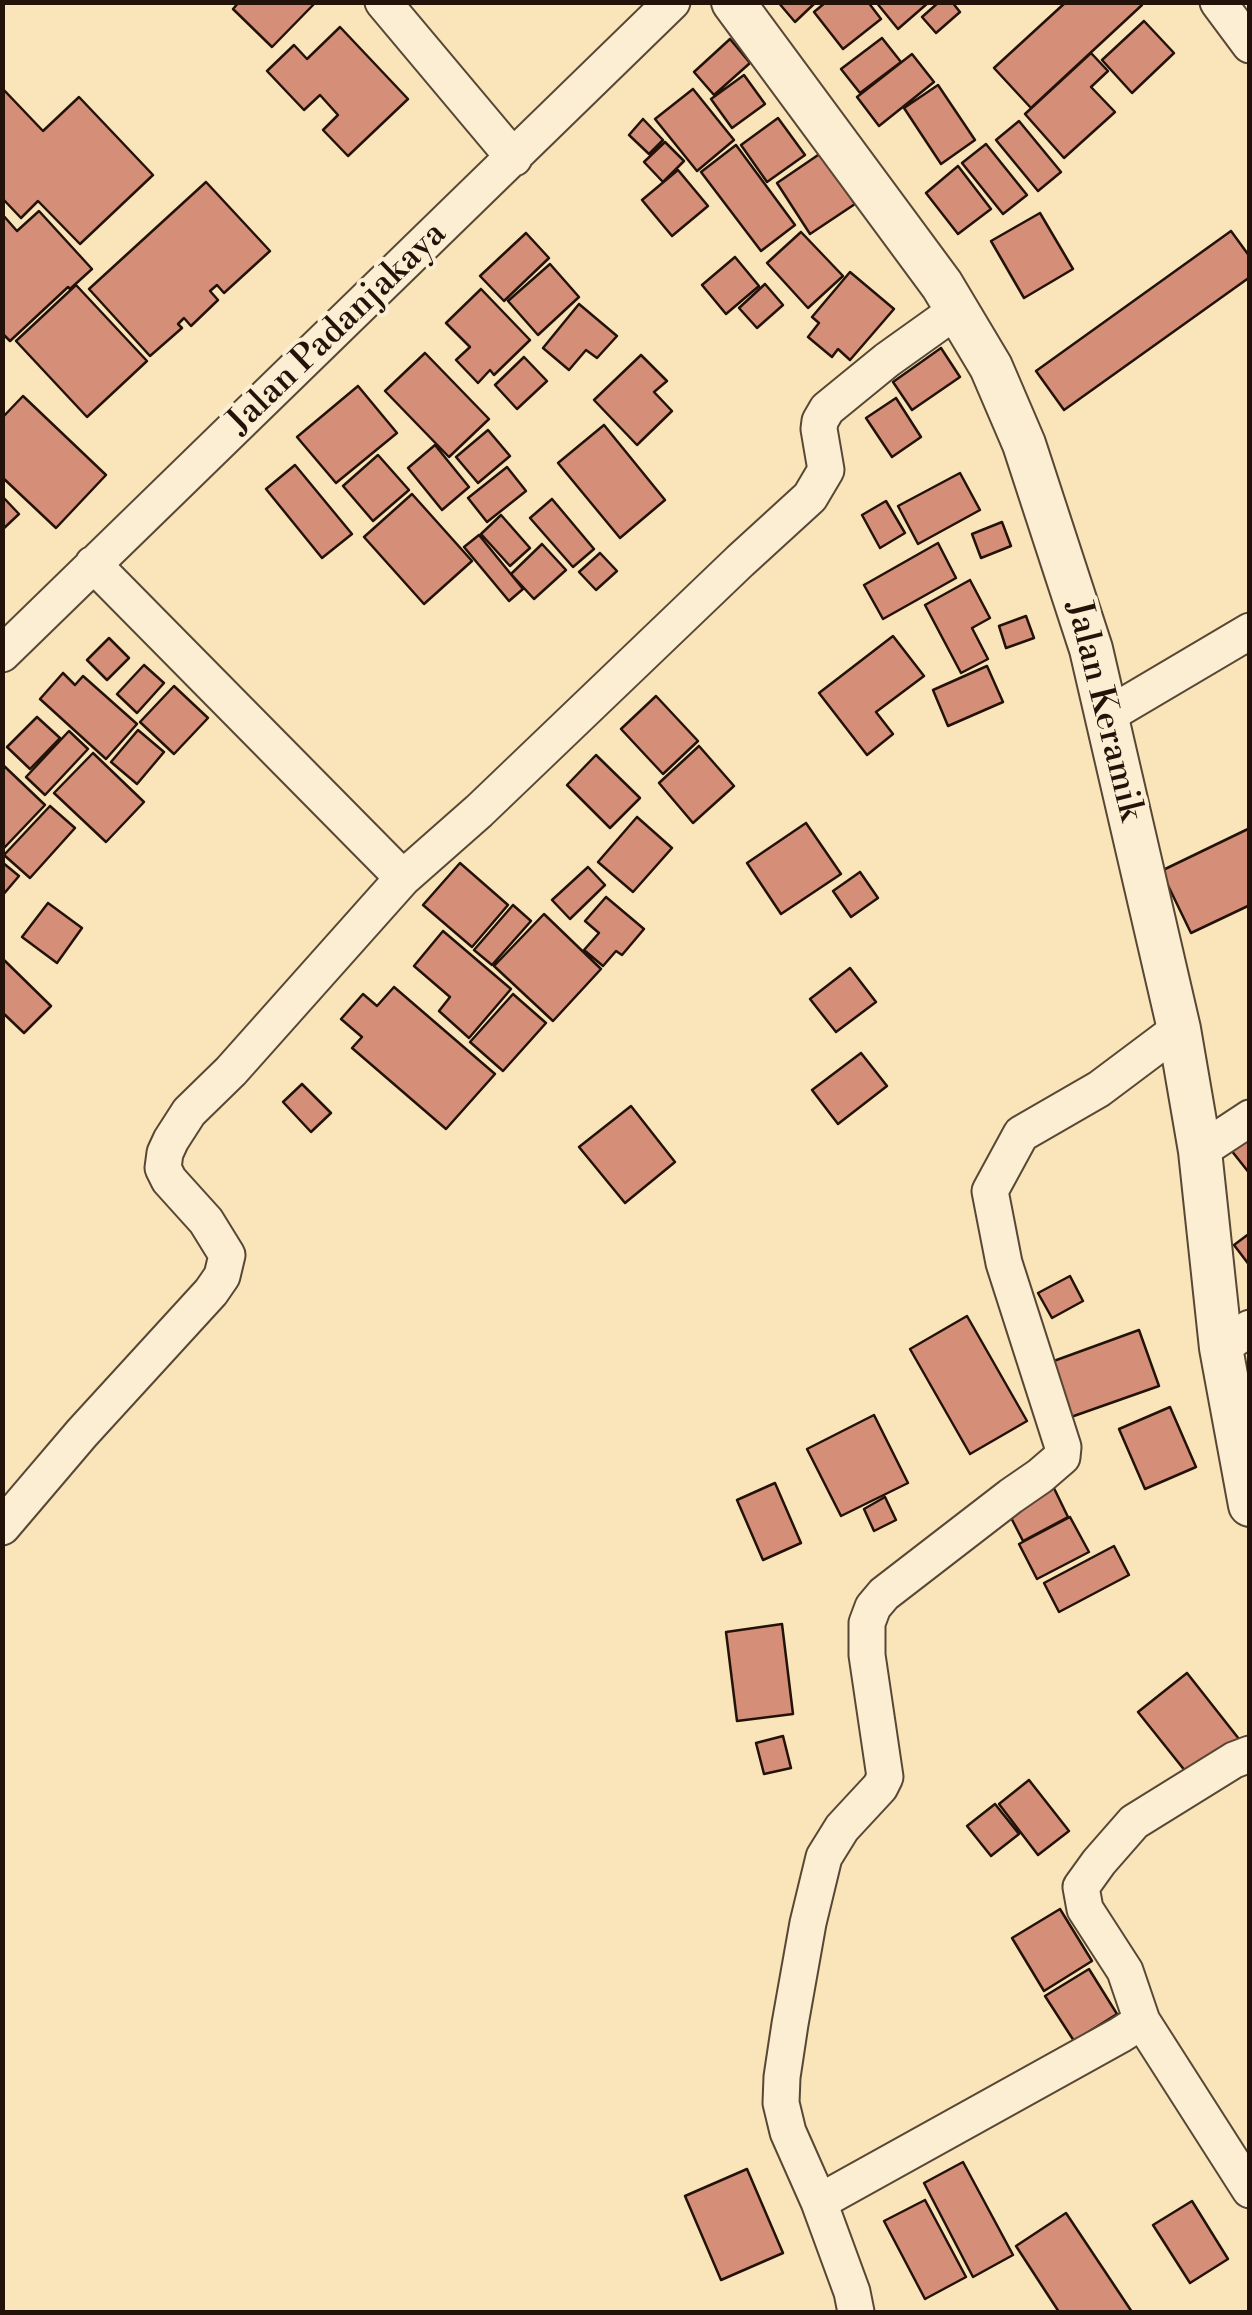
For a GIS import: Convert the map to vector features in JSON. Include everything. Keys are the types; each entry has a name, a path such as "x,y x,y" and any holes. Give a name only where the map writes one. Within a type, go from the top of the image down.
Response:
{"street":[{"path":"383,2 514,158"},
{"name":"Jalan Padanjakaya","path":"2,654 672,2"},
{"name":"Jalan Keramik","path":"733,2 942,284 992,367 1024,444 1091,648 1179,1029 1235,1338 1250,1505"},
{"path":"1218,2 1250,45"},
{"path":"2,1526 222,1276 227,1255 206,1221 163,1168 171,1140 189,1112 403,878 479,811 810,497 826,470 819,429 826,409 958,310"},
{"path":"93,564 403,878"},
{"path":"1108,715 1250,631"},
{"path":"856,2312 818,2202 788,2132 781,2103 808,1923 824,1857 842,1828 880,1787 885,1776 867,1622 884,1594 1062,1456 1064,1447 1004,1263 990,1191 1021,1134 1099,1088 1179,1029"},
{"path":"1200,1151 1250,1118"},
{"path":"1250,1754 1134,1822 1081,1887 1084,1909 1125,1971 1142,2021 1250,2190"},
{"path":"818,2202 1142,2021"}],"building":[{"path":"239,2 316,2 272,47 233,9"},
{"path":"778,2 816,2 795,22"},
{"path":"826,2 868,2 881,19 843,49 814,12"},
{"path":"876,2 929,2 898,29"},
{"path":"939,2 952,2 960,12 936,33 922,17"},
{"path":"1066,2 1142,5 1031,108 994,68"},
{"path":"1144,21 1174,53 1132,93 1102,60"},
{"path":"340,27 408,99 348,156 323,130 338,115 320,95 304,110 267,71 294,45 307,59"},
{"path":"882,38 901,62 860,93 841,69"},
{"path":"730,39 750,63 714,95 694,72"},
{"path":"1091,53 1108,71 1091,87 1115,112 1064,158 1025,114"},
{"path":"912,54 934,82 879,126 857,97"},
{"path":"744,75 765,104 732,128 711,99"},
{"path":"938,85 975,140 941,164 904,108"},
{"path":"2,88 43,131 79,97 153,175 80,244 38,201 21,218 2,198"},
{"path":"693,89 734,140 697,171 655,119"},
{"path":"778,118 805,155 767,182 741,145"},
{"path":"643,119 663,140 649,154 629,135"},
{"path":"1019,121 1061,172 1038,191 996,140"},
{"path":"665,142 684,161 663,182 644,162"},
{"path":"986,144 1027,195 1003,214 962,163"},
{"path":"736,145 795,225 761,251 701,172"},
{"path":"821,153 855,204 810,234 777,183"},
{"path":"958,166 991,209 958,234 926,193"},
{"path":"678,170 708,206 672,236 642,200"},
{"path":"206,182 270,251 224,293 217,285 210,291 218,300 191,326 184,318 178,324 182,328 150,356 89,289"},
{"path":"39,211 92,269 10,341 2,333 2,214 17,231"},
{"path":"1040,213 1073,269 1024,298 991,241"},
{"path":"1231,231 1250,257 1250,277 1064,410 1036,371"},
{"path":"801,232 843,276 808,308 767,263"},
{"path":"526,233 549,258 504,301 480,276"},
{"path":"735,257 759,286 726,314 702,285"},
{"path":"550,264 579,297 538,335 508,301"},
{"path":"850,272 894,309 850,360 838,349 832,357 808,337 819,323 812,317"},
{"path":"765,284 783,305 757,328 739,308"},
{"path":"76,285 147,361 87,417 16,341"},
{"path":"481,289 530,340 494,375 490,370 478,383 456,360 470,347 446,323"},
{"path":"579,304 617,336 597,358 586,350 569,370 543,348"},
{"path":"941,348 960,377 912,410 893,382"},
{"path":"425,353 489,419 449,457 385,391"},
{"path":"641,355 667,381 654,392 672,411 637,445 594,400"},
{"path":"524,357 547,381 517,409 495,385"},
{"path":"358,386 397,433 336,483 297,437"},
{"path":"23,396 106,475 56,528 2,477 2,418"},
{"path":"896,398 921,437 892,457 866,418"},
{"path":"604,425 665,500 620,538 558,463"},
{"path":"488,430 510,456 478,483 456,457"},
{"path":"435,445 469,487 442,510 408,468"},
{"path":"378,455 409,490 373,521 343,486"},
{"path":"295,465 352,534 322,558 266,489"},
{"path":"507,467 526,491 487,522 468,498"},
{"path":"960,473 980,510 918,544 898,506"},
{"path":"412,494 472,561 424,604 364,537"},
{"path":"2,496 19,514 2,530"},
{"path":"552,499 594,549 573,567 530,518"},
{"path":"886,501 905,533 880,548 862,515"},
{"path":"501,515 530,548 510,566 481,534"},
{"path":"1002,522 1011,546 981,558 972,534"},
{"path":"479,535 523,589 509,601 464,547"},
{"path":"938,543 956,578 883,619 864,585"},
{"path":"542,544 566,570 534,599 511,574"},
{"path":"600,553 617,571 596,590 579,572"},
{"path":"970,580 990,618 972,628 988,659 961,673 925,605"},
{"path":"1026,616 1034,638 1006,648 999,626"},
{"path":"893,636 924,676 876,712 893,734 867,755 819,693"},
{"path":"109,638 129,658 107,680 87,660"},
{"path":"144,665 164,683 137,713 117,694"},
{"path":"987,666 1003,702 948,726 933,690"},
{"path":"63,673 75,685 83,676 137,724 106,759 40,699"},
{"path":"174,686 208,718 174,754 140,722"},
{"path":"656,696 698,741 663,774 621,729"},
{"path":"37,717 60,738 30,769 7,747"},
{"path":"138,730 164,752 137,784 111,762"},
{"path":"69,731 88,749 45,795 26,777"},
{"path":"699,746 734,786 693,823 659,783"},
{"path":"93,753 144,802 106,842 54,793"},
{"path":"596,755 640,798 610,828 567,785"},
{"path":"2,764 45,805 4,848 2,846"},
{"path":"50,806 75,828 30,878 4,855"},
{"path":"637,817 672,848 633,892 598,862"},
{"path":"806,823 841,874 781,914 747,863"},
{"path":"1250,828 1250,905 1191,933 1161,871"},
{"path":"2,862 19,876 2,896"},
{"path":"460,863 508,905 472,947 423,905"},
{"path":"588,867 605,885 570,919 552,900"},
{"path":"860,872 878,898 851,917 833,891"},
{"path":"606,897 644,929 622,955 616,951 603,966 584,950 599,933 585,921"},
{"path":"48,903 82,928 57,963 22,937"},
{"path":"513,905 531,921 492,965 474,950"},
{"path":"544,914 601,969 553,1021 494,966"},
{"path":"443,931 511,989 469,1038 439,1011 450,997 414,966"},
{"path":"2,958 51,1006 24,1033 2,1012"},
{"path":"850,968 876,1002 836,1032 810,999"},
{"path":"394,987 495,1074 446,1129 352,1048 362,1037 341,1019 363,994 377,1006"},
{"path":"513,994 546,1023 503,1071 470,1042"},
{"path":"861,1053 887,1086 838,1124 812,1090"},
{"path":"302,1084 331,1113 311,1132 283,1102"},
{"path":"631,1106 675,1162 625,1203 579,1147"},
{"path":"1250,1127 1250,1174 1227,1145"},
{"path":"1250,1233 1250,1266 1234,1245"},
{"path":"1070,1276 1083,1301 1052,1318 1038,1293"},
{"path":"967,1316 1027,1421 970,1454 910,1349"},
{"path":"1139,1330 1159,1386 1071,1417 1051,1362"},
{"path":"1170,1407 1196,1467 1145,1489 1119,1429"},
{"path":"874,1415 908,1483 841,1516 807,1449"},
{"path":"1050,1480 1068,1517 1023,1541 1004,1504"},
{"path":"775,1483 801,1543 763,1560 737,1500"},
{"path":"885,1497 896,1520 874,1531 864,1509"},
{"path":"1070,1517 1089,1552 1037,1579 1019,1544"},
{"path":"1114,1546 1129,1575 1059,1612 1044,1583"},
{"path":"782,1624 793,1714 737,1721 726,1632"},
{"path":"1187,1673 1239,1739 1190,1777 1138,1712"},
{"path":"783,1736 791,1768 764,1774 756,1743"},
{"path":"1029,1780 1069,1831 1038,1855 999,1804"},
{"path":"995,1804 1019,1834 991,1856 967,1826"},
{"path":"1060,1909 1092,1961 1044,1991 1012,1938"},
{"path":"1089,1969 1117,2014 1074,2041 1045,1996"},
{"path":"963,2162 1013,2255 973,2277 924,2183"},
{"path":"747,2169 783,2253 721,2280 685,2196"},
{"path":"925,2200 966,2277 925,2299 884,2221"},
{"path":"1192,2201 1228,2259 1190,2283 1153,2225"},
{"path":"1066,2213 1132,2312 1059,2312 1016,2246"}]}
